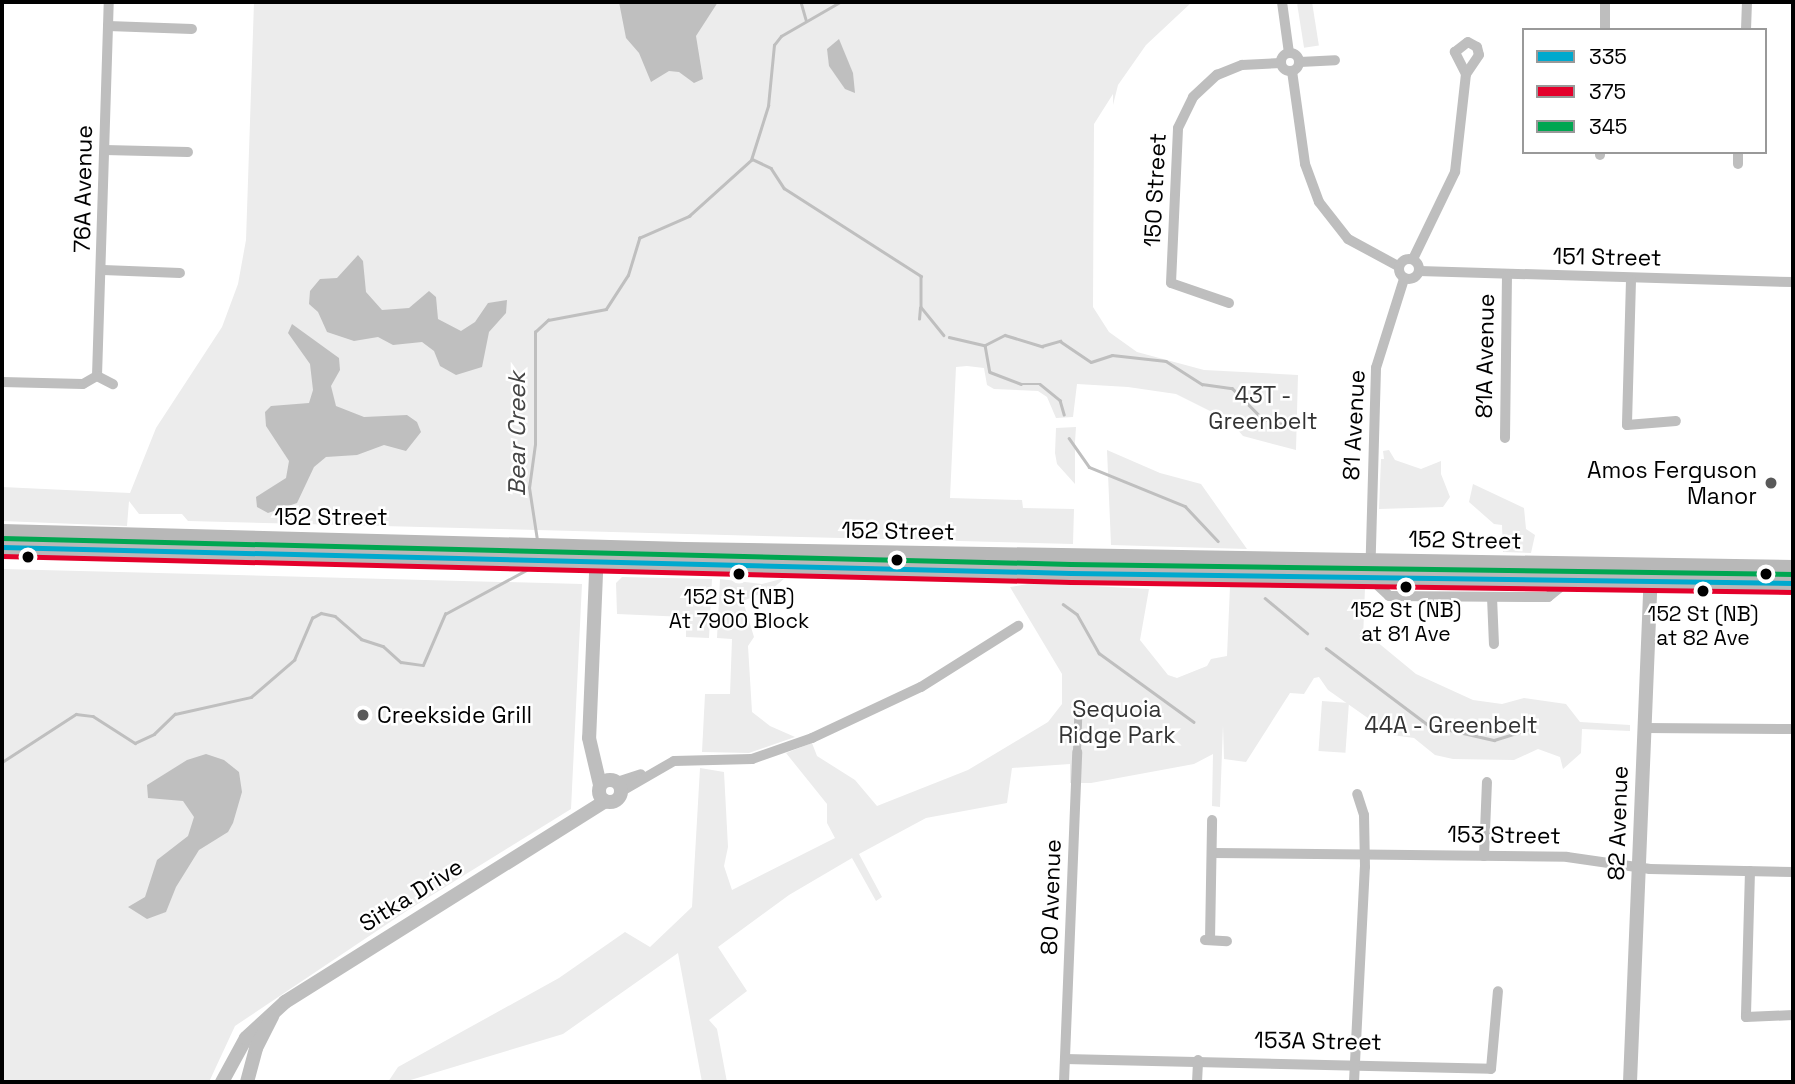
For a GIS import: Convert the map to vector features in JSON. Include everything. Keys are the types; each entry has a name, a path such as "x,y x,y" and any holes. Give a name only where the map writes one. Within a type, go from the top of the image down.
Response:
{"main road":[{"name":"152 Street","path":"2,532 521,552"},
{"name":"152 Street","path":"2,547 553,552 1651,574 1793,583"},
{"name":"152 Street","path":"1369,570 1569,580 1793,568"}],"street":[{"name":"76A Avenue","path":"97,376 103,271 109,2"},
{"path":"1282,2 1289,52 1296,67 1305,164 1319,202 1348,239 1398,266 1404,279 1419,271 1413,259"},
{"path":"1605,2 1605,28"},
{"path":"1746,28 1747,2"},
{"path":"108,26 192,29"},
{"path":"1289,52 1281,63 1296,67 1335,61"},
{"name":"150 Street","path":"1229,303 1171,283 1177,133 1191,100 1214,77 1242,65 1281,63"},
{"path":"1413,259 1455,172 1466,74"},
{"path":"105,150 188,152"},
{"path":"1738,154 1738,164"},
{"path":"1398,266 1404,260 1413,259"},
{"path":"103,271 180,273"},
{"name":"151 Street","path":"1419,271 1632,280 1793,282"},
{"name":"81A Avenue","path":"1505,438 1507,275"},
{"name":"81 Avenue","path":"1369,570 1376,368 1404,279"},
{"path":"1632,280 1627,425 1676,421"},
{"path":"2,382 83,384 97,376 113,384"},
{"path":"597,554 591,748 609,789 674,761 752,759 812,738 921,687 1018,626"},
{"path":"1369,570 1389,596 1548,597 1569,580"},
{"name":"82 Avenue","path":"1630,1082 1651,574"},
{"path":"1492,597 1494,644"},
{"name":"80 Avenue","path":"1064,1082 1078,714"},
{"path":"1645,728 1793,729"},
{"path":"1484,856 1487,782"},
{"name":"Sitka Drive","path":"222,1082 246,1038 276,1009 571,820 609,789"},
{"path":"1354,1082 1364,857 1364,815 1357,794"},
{"path":"1212,820 1213,853 1207,940 1227,941"},
{"name":"153 Street","path":"1213,853 1364,857 1577,857 1639,867 1793,872"},
{"path":"1750,871 1746,1017 1793,1015"},
{"name":"153A Street","path":"1065,1059 1198,1059 1491,1069 1498,990"},
{"path":"247,1082 256,1048 276,1009"},
{"path":"1197,1082 1198,1059"}],"green space":[{"path":"254,2 1192,2 1146,45 1118,85 1113,105 1113,94 1094,124 1093,307 1109,332 1137,352 1204,370 1298,375 1296,450 1243,436 1230,421 1176,394 1128,387 1077,384 1073,417 1056,418 1047,397 1038,391 994,389 987,385 984,368 967,366 956,367 950,498 1022,500 1023,508 1074,509 1073,544 188,521 182,514 139,514 129,501 127,526 2,521 2,487 130,493 156,428 222,327 238,284 246,240"},
{"path":"1312,2 1319,45 1304,48 1297,4"},
{"path":"1076,427 1075,484 1057,464 1055,453 1056,428"},
{"name":"43T - Greenbelt","path":"1107,450 1160,473 1201,484 1247,549 1111,545"},
{"path":"1389,450 1395,460 1421,469 1441,461 1441,474 1450,497 1443,507 1379,509 1381,459 1384,459 1383,451"},
{"path":"1473,484 1524,508 1526,529 1535,535 1531,553 1503,552 1502,525 1494,524 1469,502"},
{"path":"2,569 582,584 571,809 408,910 235,1026 209,1082 2,1082"},
{"path":"622,577 712,579 709,638 686,637 686,617 617,614 616,583"},
{"path":"785,578 773,588 743,601 754,637 748,646 752,712 770,726 795,737 749,753 702,752 705,694 730,694 732,639 717,638 720,579 762,584"},
{"name":"Sequoia Ridge Park","path":"1034,583 1149,589 1140,640 1168,675 1177,678 1207,666 1211,659 1227,656 1230,586 1365,588 1363,639 1376,641 1416,674 1473,700 1502,704 1524,698 1566,704 1580,722 1630,725 1630,731 1582,729 1581,753 1563,769 1560,757 1538,749 1514,760 1453,759 1435,755 1414,738 1392,735 1328,690 1319,677 1314,678 1304,694 1290,693 1246,762 1224,759 1223,725 1220,807 1212,806 1213,754 1194,764 1091,783 1070,783 1070,764 1012,768 1007,803 926,818 859,854 882,897 876,901 852,858 789,895 718,947 747,991 709,1020 717,1029 727,1082 702,1082 678,953 563,1034 404,1082 388,1082 398,1067 559,978 625,932 650,947 692,907 700,768 724,772 728,847 724,866 732,890 835,838 827,823 827,804 786,753 812,743 817,756 855,780 877,806 968,770 1048,722 1062,704 1062,674 1010,587"},
{"path":"1322,701 1349,703 1345,753 1319,751"}],"shaded area":[{"path":"619,2 718,2 696,36 703,79 694,83 679,72 669,71 651,82 639,53 626,38"},
{"path":"839,39 853,73 855,93 845,89 829,66 827,49"},
{"path":"358,255 363,261 366,292 382,310 409,308 429,291 436,297 438,319 461,331 475,322 488,303 507,300 506,313 489,332 482,367 456,375 440,366 434,351 422,342 393,345 378,337 354,341 327,332 318,312 309,304 310,291 320,279 337,278"},
{"path":"292,324 339,358 340,370 331,386 336,406 364,417 407,415 417,422 421,432 406,451 384,445 357,455 326,457 314,467 297,503 268,513 257,507 256,497 286,478 289,461 266,426 265,412 271,406 309,403 313,390 310,364 288,333"},
{"path":"206,754 224,760 239,772 242,792 233,823 228,832 199,850 176,887 166,912 147,919 128,907 145,897 157,860 188,836 194,817 183,801 148,798 147,785 187,760"}],"waterway":[{"path":"801,2 806,19"},
{"name":"Bear Creek","path":"537,540 529,488 535,444 535,332 548,320 606,309 628,275 639,238 689,216 751,160 768,106 774,45 781,36 840,2"},
{"path":"752,159 771,168 784,188 921,276 921,307 944,335"},
{"path":"919,319 920,308"},
{"path":"985,345 1005,335 1042,346 1060,341 1091,362 1112,355 1166,361 1202,384 1232,388 1262,418 1282,424"},
{"path":"949,337 985,345 990,372 1021,384 1040,384 1060,400 1064,414"},
{"path":"1069,438 1089,467 1185,506 1218,541"},
{"name":"Bear Creek","path":"2,762 76,714 93,716 135,743 154,734 175,714 251,697 294,660 312,618 321,613 335,616 361,639 383,646 401,662 423,665 445,614 532,567"},
{"path":"1265,598 1307,633"},
{"path":"1063,604 1077,614 1099,653 1194,722"},
{"path":"1326,648 1428,725 1494,740 1531,729"}],"transit line":[{"name":"345","path":"2,538 1071,564 1793,574"},
{"name":"335","path":"2,547 1071,573 1793,583"},
{"name":"375","path":"2,556 1071,582 1793,592"}],"place":[{"name":"Amos Ferguson Manor","path":"1771,483"},
{"name":"152 St (NB) At 7900 Block","path":"739,574"},
{"name":"152 St (NB) at 81 Ave","path":"1406,587"},
{"name":"152 St (NB) at 82 Ave","path":"1703,591"},
{"name":"Creekside Grill","path":"363,715"}],"park label":[{"name":"44A - Greenbelt","path":"1451,725"}]}
